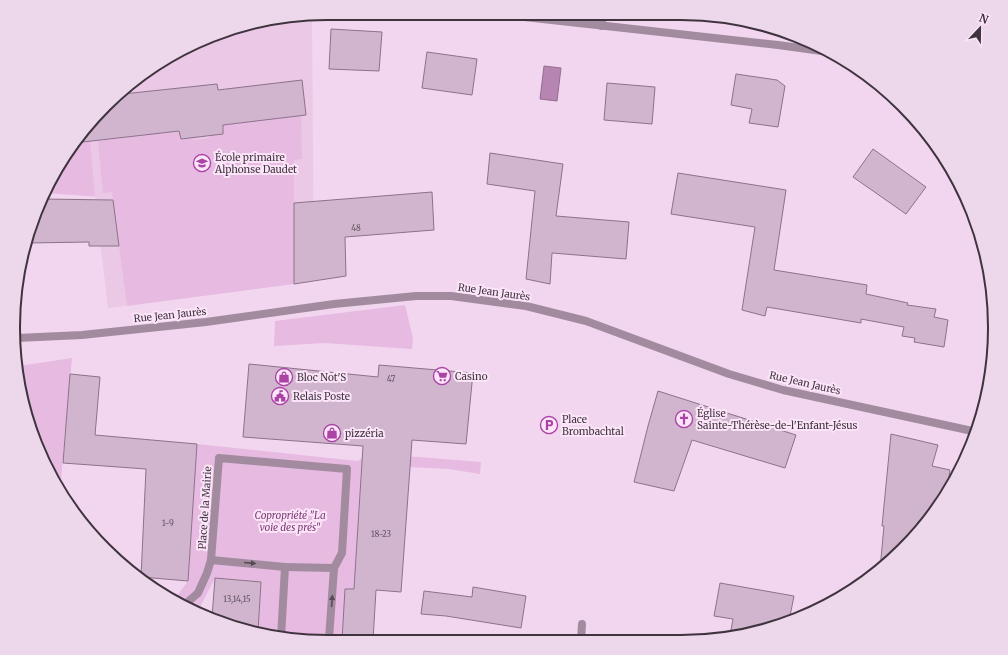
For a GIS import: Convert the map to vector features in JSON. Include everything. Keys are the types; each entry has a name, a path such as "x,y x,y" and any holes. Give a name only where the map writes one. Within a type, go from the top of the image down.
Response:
{"street":[{"path":"550,20 813,50"},
{"path":"602,20 602,26"},
{"name":"Rue Jean Jaurès","path":"20,338 82,335 213,321 319,306 416,296 451,296 526,306 586,321 729,374 783,390 970,431"},
{"name":"Place de la Mairie","path":"189,602 198,593 212,560 219,458 347,469 342,553 334,568 285,566 212,560"},
{"path":"282,631 285,566"},
{"path":"329,635 334,568"},
{"path":"581,635 582,624"}],"shaded area":[{"name":"École primaire Alphonse Daudet","path":"312,21 314,281 108,308 95,197 51,193 61,174 84,140 96,125 125,96 174,61 210,43 248,30 287,23"},
{"path":"544,66 561,68 557,101 540,99"}],"green space":[{"path":"301,116 302,159 294,160 294,284 127,306 112,192 103,193 98,141 179,131 181,139 193,138 193,140 223,134 223,125"},
{"path":"93,129 90,140 95,196 51,193 72,157"},
{"path":"405,305 413,338 412,349 324,343 274,346 275,321"},
{"path":"72,358 61,481 43,445 36,426 30,407 23,365"},
{"name":"Copropriété \"La voie des prés\"","path":"197,444 358,461 368,453 481,462 480,474 449,469 409,467 409,479 361,476 354,589 345,589 342,635 307,634 258,627 261,582 215,578 200,607 177,596 188,581"}],"building":[{"path":"331,29 382,32 379,71 329,69"},
{"path":"427,52 477,59 472,95 422,88"},
{"path":"736,74 777,80 785,86 778,127 749,123 752,109 731,105"},
{"path":"302,80 306,115 223,125 223,134 181,139 179,131 83,142 110,110 128,93 217,84 218,90"},
{"path":"607,83 655,87 652,124 604,120"},
{"path":"873,149 926,187 906,214 853,177"},
{"path":"490,153 563,164 556,216 629,222 626,259 552,253 550,284 526,279 535,191 487,184"},
{"path":"678,173 786,190 774,270 867,285 866,294 908,303 907,305 936,309 934,317 948,320 944,347 914,342 915,338 902,336 904,327 861,319 861,323 767,307 765,316 742,310 755,227 671,214"},
{"path":"432,192 434,230 345,237 346,276 294,284 294,203"},
{"path":"48,199 113,200 119,246 89,246 89,242 32,243"},
{"path":"249,364 378,377 379,365 473,373 466,444 412,440 401,592 376,590 373,635 342,635 345,589 354,589 363,446 243,437"},
{"path":"70,374 100,377 95,435 197,444 188,581 150,578 141,572 146,469 63,463"},
{"path":"658,391 796,435 785,468 692,440 674,491 634,482"},
{"path":"891,434 938,445 932,466 950,470 949,477 936,498 912,530 881,561 884,526 882,526"},
{"path":"215,578 261,582 258,627 212,613"},
{"path":"720,583 794,596 790,615 760,625 732,630 733,619 714,616"},
{"path":"473,587 526,596 521,628 446,616 421,614 424,591 472,597"}],"place":[{"name":"École primaire Alphonse Daudet","path":"202,163"},
{"name":"Casino","path":"442,376"},
{"name":"Bloc Not'S","path":"284,377"},
{"name":"Relais Poste","path":"280,396"},
{"name":"Église Sainte-Thérèse-de-l'Enfant-Jésus","path":"684,419"},
{"name":"Place Brombachtal","path":"549,425"},
{"name":"pizzéria","path":"332,433"}]}
